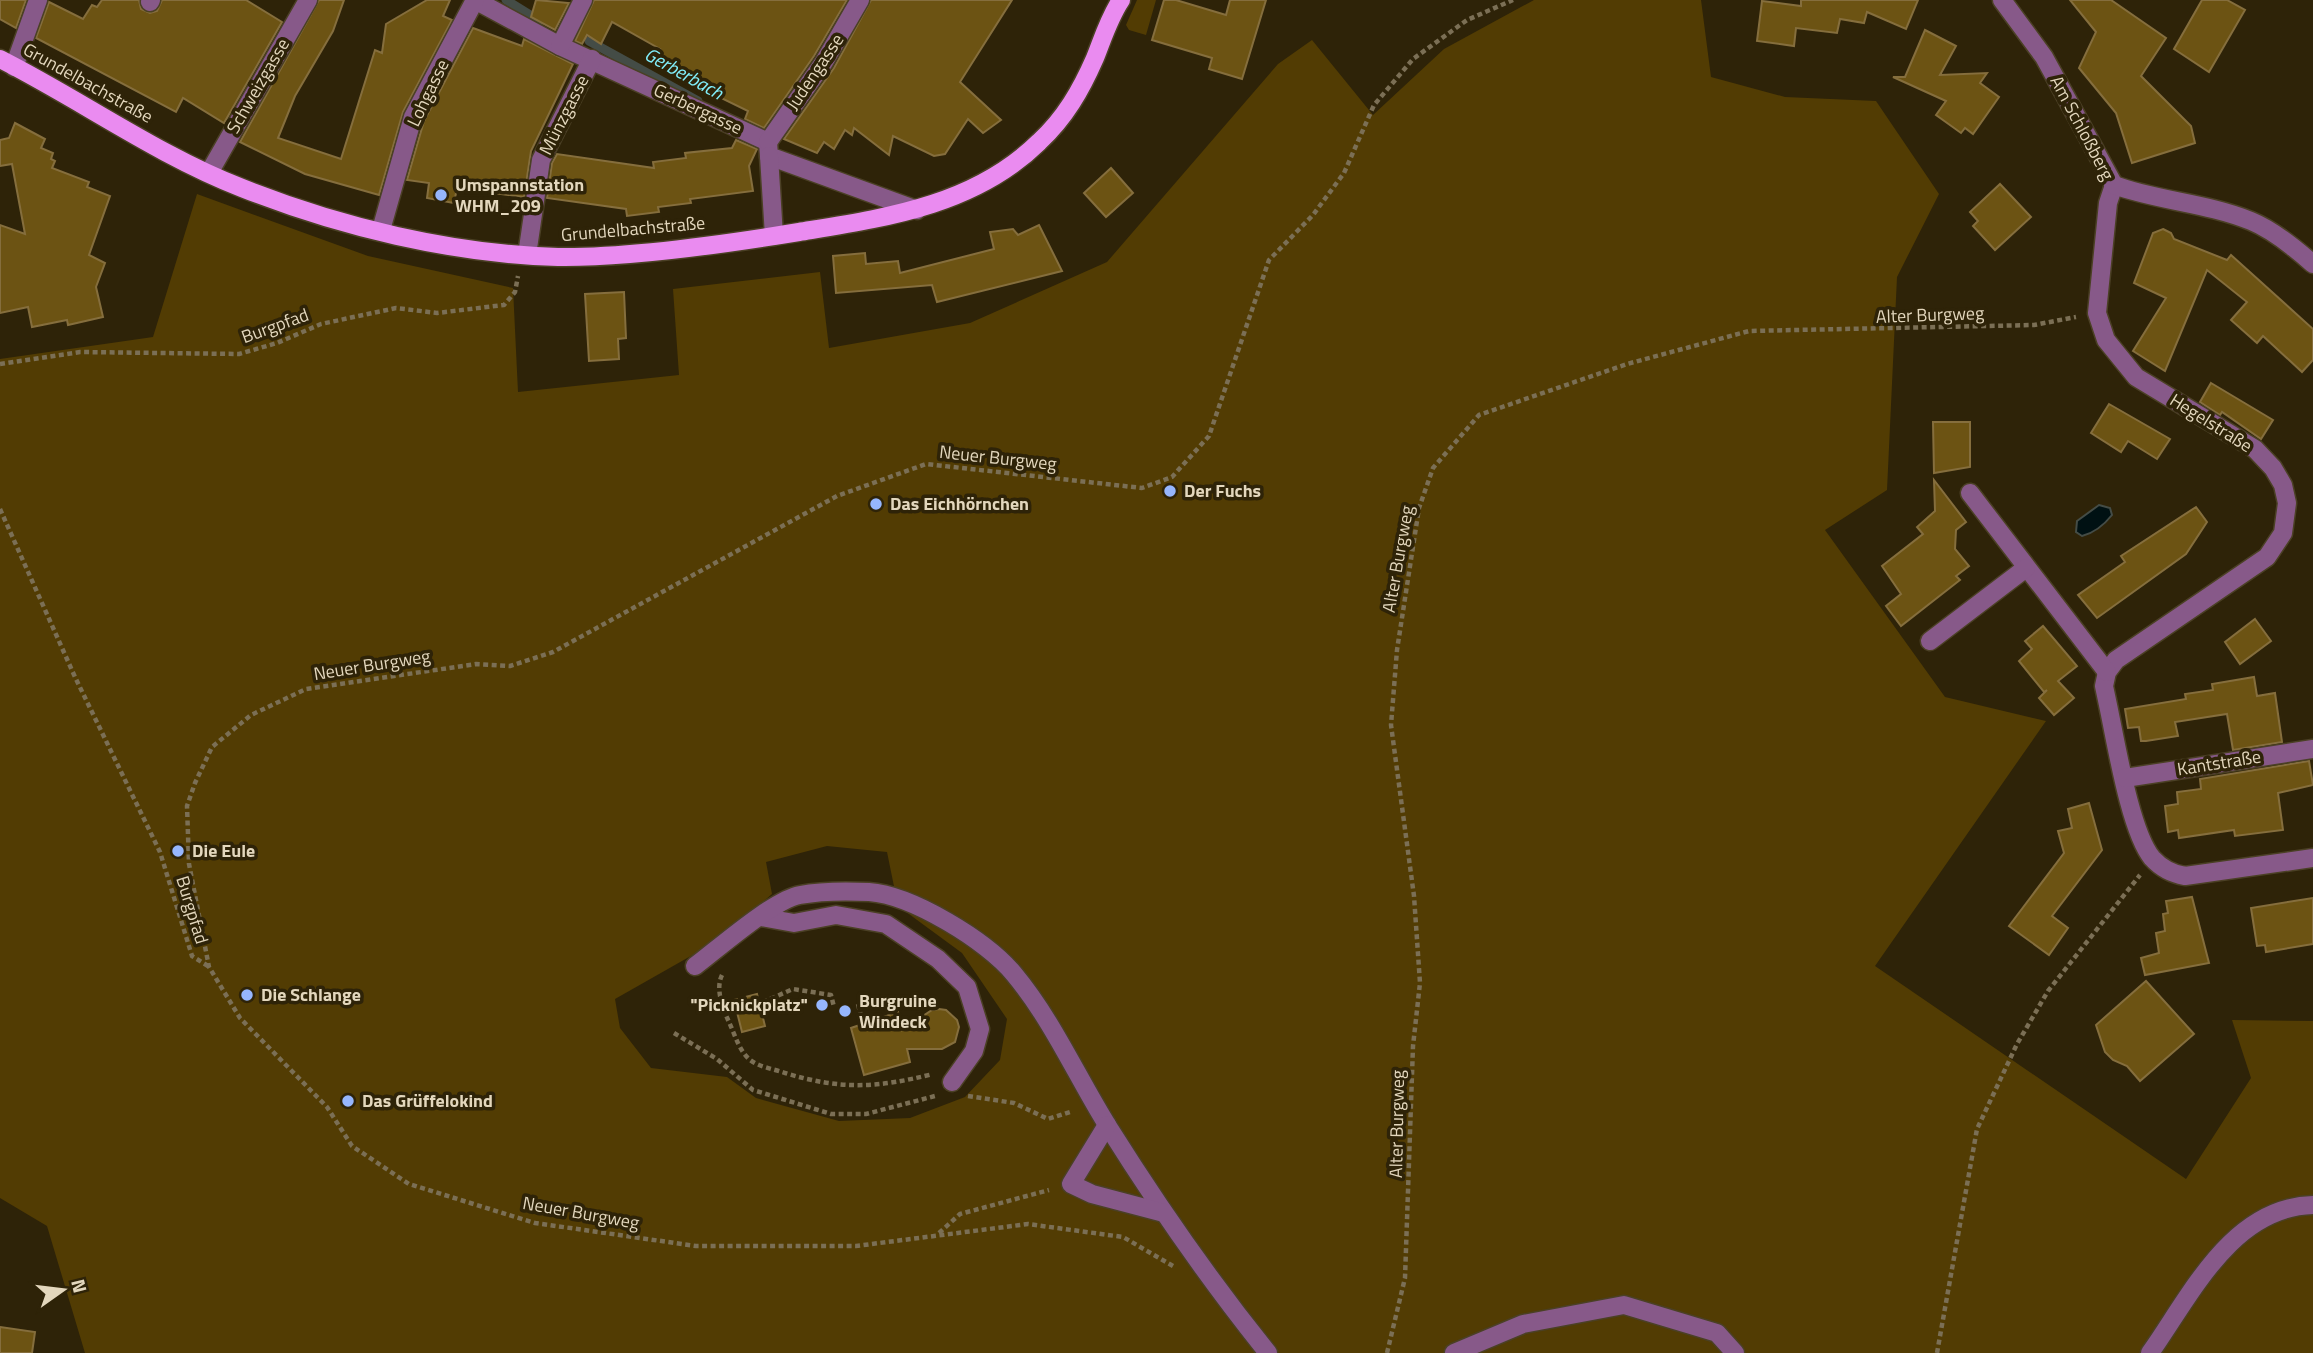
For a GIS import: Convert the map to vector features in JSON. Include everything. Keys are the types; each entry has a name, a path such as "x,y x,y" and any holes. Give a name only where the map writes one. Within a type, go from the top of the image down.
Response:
{"main road":[{"name":"Grundelbachstraße","path":"7,63 209,173 302,209 450,246 525,255 597,256 774,236 917,210 984,182 1040,142 1070,107 1082,88 1121,0"}],"street":[{"path":"7,63 38,0"},
{"name":"Schweizgasse","path":"209,173 308,0"},
{"name":"Gerbergasse","path":"475,0 560,46 592,59 768,149 917,210"},
{"name":"Lohgasse","path":"381,230 413,117 475,0"},
{"path":"560,46 583,0"},
{"name":"Judengasse","path":"768,149 860,0"},
{"name":"Am Schloßberg","path":"2001,0 2044,57 2114,185 2108,203 2096,313"},
{"name":"Münzgasse","path":"525,255 541,160 592,59"},
{"path":"768,149 774,236"},
{"path":"2114,185 2146,197 2252,222 2297,249 2313,264"},
{"name":"Hegelstraße","path":"2096,313 2106,340 2136,377 2255,449 2273,467 2283,485 2287,503 2283,533 2267,557 2127,650 2107,672"},
{"path":"1970,493 2107,672 2106,696 2125,778 2138,829 2153,858 2175,874 2186,876 2313,858"},
{"path":"1930,641 2026,568"},
{"name":"Kantstraße","path":"2125,778 2313,748"},
{"path":"695,966 779,904 798,895 871,892 916,905 969,937 1013,972 1044,1015 1107,1125 1164,1213 1220,1294 1268,1353"},
{"path":"761,917 794,923 836,915 886,924 938,959 967,987 980,1028 974,1051 958,1082"},
{"path":"1107,1125 1071,1184 1092,1194 1164,1213"},
{"path":"2150,1353 2225,1246 2264,1216 2299,1205 2313,1205"},
{"path":"1454,1353 1523,1324 1624,1305 1717,1333 1735,1353"}],"path":[{"name":"Neuer Burgweg","path":"1177,1269 1123,1237 1028,1224 856,1246 696,1246 535,1223 409,1184 352,1146 327,1107 240,1018 209,967 189,864 187,806 212,747 251,715 306,689 476,664 510,666 553,652 837,496 926,464 1142,488 1172,477 1209,436 1269,260 1313,215 1344,173 1374,105 1413,59 1467,20 1513,0"},
{"name":"Burgpfad","path":"0,364 80,352 239,354 277,343 321,324 396,308 437,313 503,305 515,292 525,255"},
{"name":"Alter Burgweg","path":"1387,1353 1405,1278 1413,1046 1420,983 1414,896 1391,725 1397,650 1419,508 1433,468 1479,415 1627,364 1749,331 2034,326 2096,313"},
{"name":"Burgpfad","path":"0,509 75,677 160,852 192,956 209,967"},
{"path":"1937,1353 1977,1129 2017,1044 2048,991 2153,858"},
{"path":"725,970 719,980 722,1006 743,1052 752,1063 814,1082 842,1087 958,1082 969,1096 1014,1103 1048,1119 1074,1111 1085,1116"},
{"path":"763,1018 761,1003 793,989 831,995 834,1007"},
{"path":"858,1004 863,1024"},
{"path":"674,1033 717,1059 753,1090 831,1114 866,1114 933,1097 942,1099"},
{"path":"939,1234 960,1214 1071,1184"}],"shaded area":[{"path":"1137,0 1156,0 1146,35 1129,30 1126,25"},
{"path":"1534,0 1701,0 1711,77 1785,97 1876,101 1939,194 1897,277 1887,490 1825,530 1945,697 2046,721 1875,966 2186,1179 2251,1078 2232,1020 2313,1021 2313,1353 85,1353 47,1226 0,1198 0,359 153,337 197,194 368,256 513,288 518,392 679,375 673,289 820,272 829,348 970,323 1107,262 1278,64 1312,40 1373,115 1444,49","holes":["827,846 887,852 898,906 962,953 1007,1019 1000,1060 965,1097 910,1118 839,1121 756,1098 727,1077 651,1068 620,1028 615,999 719,940 772,894 766,862"]},
{"path":"2099,505 2110,508 2112,515 2091,533 2082,536 2076,532 2077,521"}],"building":[{"path":"0,0 26,0 16,28 0,19"},
{"path":"102,0 139,0 141,9 150,13 157,11 162,0 246,0 282,22 224,123 183,98 176,112 36,38 49,2 83,19 92,5 97,7"},
{"path":"319,0 344,0 333,31 295,96 278,138 341,159 375,50 382,53 386,24 427,0 450,0 443,16 452,20 403,112 379,195 305,174 240,142"},
{"path":"536,0 569,3 555,30 531,17"},
{"path":"594,0 847,0 814,56 764,128 745,119 748,111 678,77 652,60 660,49 612,22 601,44 587,35 582,44 575,41"},
{"path":"871,0 1012,0 960,82 1001,120 983,133 968,119 945,154 934,156 893,136 889,155 854,128 852,135 845,130 834,149 824,142 817,153 784,139 834,68"},
{"path":"1164,0 1176,0 1226,15 1230,0 1266,0 1242,79 1209,69 1212,58 1152,40"},
{"path":"1801,0 1918,0 1906,29 1867,12 1864,23 1840,19 1837,33 1796,28 1794,46 1757,41 1762,1 1801,6"},
{"path":"2070,0 2111,0 2166,38 2141,76 2191,126 2195,143 2132,163 2116,113 2079,68 2096,32"},
{"path":"2202,0 2227,0 2245,10 2209,72 2174,49"},
{"path":"473,28 522,46 524,39 573,64 531,151 524,197 457,188 454,203 427,198 429,183 407,180 424,121"},
{"path":"1925,30 1956,46 1940,75 1987,73 1980,83 1999,97 1973,134 1965,128 1961,133 1936,115 1946,101 1893,77 1905,77"},
{"path":"15,123 45,139 41,148 53,153 51,159 55,161 52,168 89,182 87,187 110,196 89,255 105,263 96,287 103,317 68,325 67,320 32,327 28,307 0,313 0,225 25,234 12,164 0,166 0,140 9,138"},
{"path":"736,140 757,149 749,166 753,191 690,199 691,203 658,207 659,212 627,216 626,209 547,198 552,163 557,154 654,168 653,162 686,158 685,153 732,148"},
{"path":"1111,168 1133,193 1106,217 1084,193"},
{"path":"2000,184 2031,217 1995,250 1973,226 1978,221 1970,212"},
{"path":"1039,225 1062,271 937,302 932,285 836,293 833,256 865,253 866,264 898,261 900,273 994,249 990,232 1013,229 1018,235"},
{"path":"2163,229 2171,233 2174,239 2227,260 2231,255 2313,329 2313,360 2302,372 2263,336 2257,343 2231,320 2247,302 2207,270 2165,371 2133,351 2166,298 2134,283 2153,233"},
{"path":"624,292 626,338 618,339 619,359 589,361 585,294"},
{"path":"2211,383 2273,420 2261,439 2222,412 2220,415 2200,402"},
{"path":"2109,404 2170,439 2157,459 2128,441 2121,452 2091,433"},
{"path":"1933,422 1970,422 1970,467 1934,473"},
{"path":"1934,480 1966,522 1956,530 1955,549 1969,566 1956,576 1960,580 1901,626 1886,606 1901,594 1882,566 1923,534 1917,527 1935,511"},
{"path":"2196,507 2207,522 2186,554 2097,618 2078,595 2125,562 2121,556"},
{"path":"2255,619 2271,641 2240,664 2225,642"},
{"path":"2043,626 2077,666 2058,681 2074,698 2054,715 2039,698 2047,690 2044,692 2019,661 2032,649 2025,641"},
{"path":"2254,677 2257,696 2275,693 2282,742 2233,750 2227,714 2175,722 2178,736 2146,741 2141,741 2139,727 2128,728 2125,709 2186,699 2185,694 2213,690 2212,684"},
{"path":"2309,761 2313,785 2278,793 2283,830 2235,836 2234,830 2179,838 2178,830 2168,832 2165,806 2178,804 2177,792 2201,789 2200,779"},
{"path":"2089,803 2102,850 2052,916 2068,928 2049,955 2009,926 2064,853 2058,831 2072,828 2068,809"},
{"path":"2192,897 2209,963 2145,975 2141,958 2159,953 2156,933 2165,931 2163,914 2168,913 2166,901"},
{"path":"2313,898 2313,944 2266,952 2265,945 2257,946 2251,908"},
{"path":"2146,981 2194,1034 2140,1081 2127,1066 2113,1060 2105,1052 2096,1025"},
{"path":"757,994 765,1026 742,1032 734,1000"},
{"path":"932,1010 946,1010 957,1020 959,1027 955,1042 942,1049 907,1049 910,1062 864,1075 851,1028 898,1012 902,1030"},
{"path":"0,1327 35,1332 32,1353 0,1353"}],"waterway":[{"name":"Gerberbach","path":"506,0 540,21"},
{"name":"Gerberbach","path":"589,41 698,101"}],"place":[{"name":"Umspannstation WHM_209","path":"441,195"},
{"name":"Der Fuchs","path":"1170,491"},
{"name":"Das Eichhörnchen","path":"876,504"},
{"name":"Die Eule","path":"178,851"},
{"name":"Die Schlange","path":"247,995"},
{"name":"\"Picknickplatz\"","path":"822,1005"},
{"name":"Burgruine Windeck","path":"845,1011"},
{"name":"Das Grüffelokind","path":"348,1101"}]}
